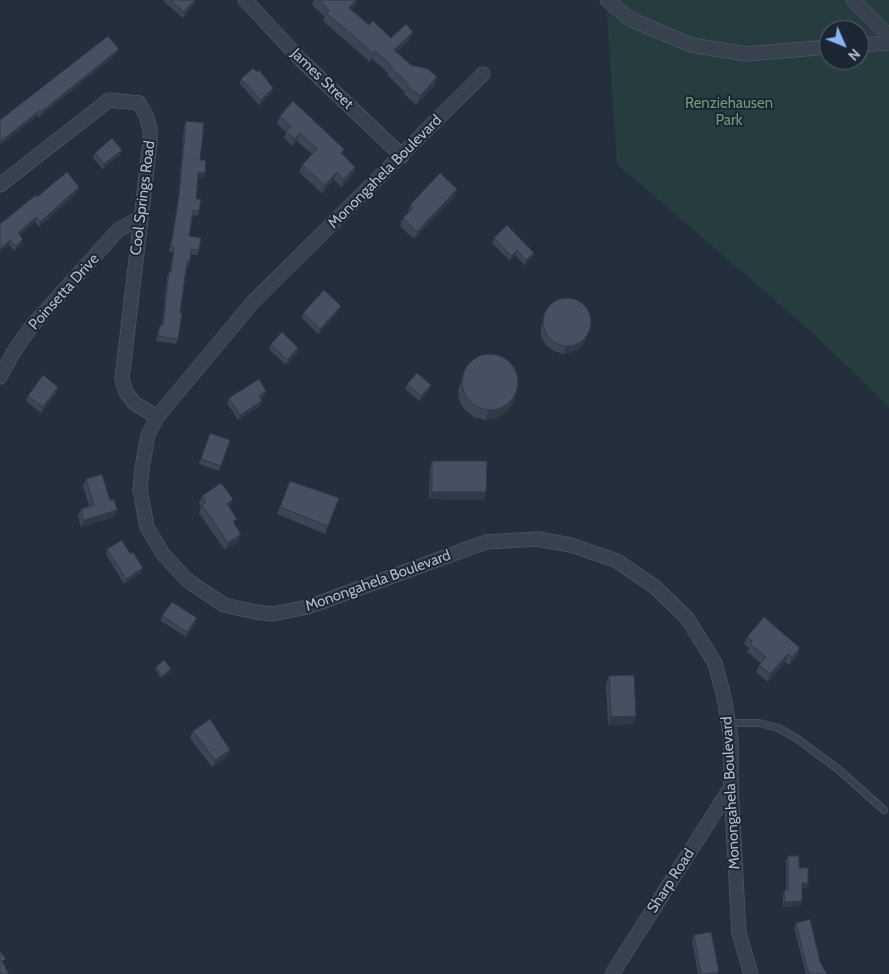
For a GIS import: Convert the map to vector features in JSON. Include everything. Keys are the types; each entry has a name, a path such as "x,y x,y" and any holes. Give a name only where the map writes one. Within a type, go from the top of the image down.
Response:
{"street":[{"name":"James Street","path":"244,0 301,60 402,156"},
{"path":"607,0 630,19 691,45 746,54 819,48"},
{"path":"853,0 889,36"},
{"path":"869,44 889,43"},
{"name":"Monongahela Boulevard","path":"483,74 253,302 157,417 148,435 142,468 140,490 147,526 163,554 175,568 202,591 224,605 272,614 308,608 486,542 537,539 571,545 617,561 655,587 687,618 715,663 731,739 731,787 739,933 751,974"},
{"name":"Cool Springs Road","path":"0,185 109,100 139,103 146,115 150,130 122,379 126,392 134,403 157,417"},
{"name":"Poinsetta Drive","path":"0,377 13,353 31,327 118,230 140,218"},
{"name":"Sharp Road","path":"612,974 731,787"}],"lane":[{"path":"728,723 759,723 778,728 796,738 826,759 884,810"}],"green space":[{"name":"Renziehausen Park","path":"606,0 889,0 889,408 813,333 617,164"}],"building":[{"path":"170,0 195,0 184,12"},
{"path":"319,0 356,0 349,8 369,25 373,21 391,38 406,24 413,32 394,50 411,65 428,69 437,77 420,96 407,86 409,84 390,67 391,65 375,51 373,53 326,13 329,10"},
{"path":"108,36 119,49 41,112 39,111 0,142 0,120"},
{"path":"253,68 257,72 259,70 273,88 261,100 241,79"},
{"path":"293,101 344,149 341,153 355,167 344,179 337,172 325,185 302,165 317,149 300,133 295,139 286,131 291,126 280,116"},
{"path":"186,121 204,123 200,160 206,160 205,173 198,173 196,199 201,199 199,211 193,210 189,236 201,238 199,250 191,249 190,261 187,261 178,339 158,336 160,325 163,325 169,272 171,272 174,247 171,247 179,196"},
{"path":"112,138 122,150 104,164 95,153"},
{"path":"67,172 79,187 40,222 36,217 18,233 23,239 16,246 10,240 0,249 0,224"},
{"path":"440,173 457,189 417,232 403,218 413,208 410,205"},
{"path":"507,225 534,253 526,260 517,250 511,256 494,238"},
{"path":"324,290 341,306 320,329 303,313"},
{"path":"567,298 576,300 584,305 589,313 591,322 589,331 584,339 576,344 567,346 558,344 550,339 545,331 543,322 545,313 550,305 558,300"},
{"path":"282,332 298,348 287,360 271,344"},
{"path":"484,354 496,354 510,362 518,376 516,393 510,402 496,410 484,410 474,405 467,398 462,388 462,376 467,366 474,359"},
{"path":"417,373 431,385 421,396 407,384"},
{"path":"43,375 58,387 43,407 28,396"},
{"path":"259,379 266,391 259,396 262,401 240,415 229,398"},
{"path":"210,433 230,440 221,466 201,459"},
{"path":"432,461 487,461 486,492 432,492"},
{"path":"102,474 110,500 114,499 117,510 84,520 81,509 94,505 86,479"},
{"path":"290,481 339,498 328,526 280,507"},
{"path":"221,483 233,499 227,504 237,519 233,522 241,534 228,543 202,505 206,502 202,496"},
{"path":"122,540 130,554 133,552 143,568 126,579 107,549"},
{"path":"172,602 197,618 187,632 162,616"},
{"path":"764,617 800,648 792,657 788,654 770,674 759,665 766,657 750,644 752,641 747,637"},
{"path":"164,660 171,669 162,676 156,667"},
{"path":"634,675 636,716 611,717 609,676"},
{"path":"210,719 230,750 215,760 193,731"},
{"path":"788,856 799,856 799,868 808,868 808,883 802,883 802,901 785,902 784,890 788,890"},
{"path":"810,919 820,962 827,974 810,974 807,968 796,923"},
{"path":"711,932 719,972 701,974 694,935"},
{"path":"0,951 6,959 2,961 9,974 0,974"}]}
